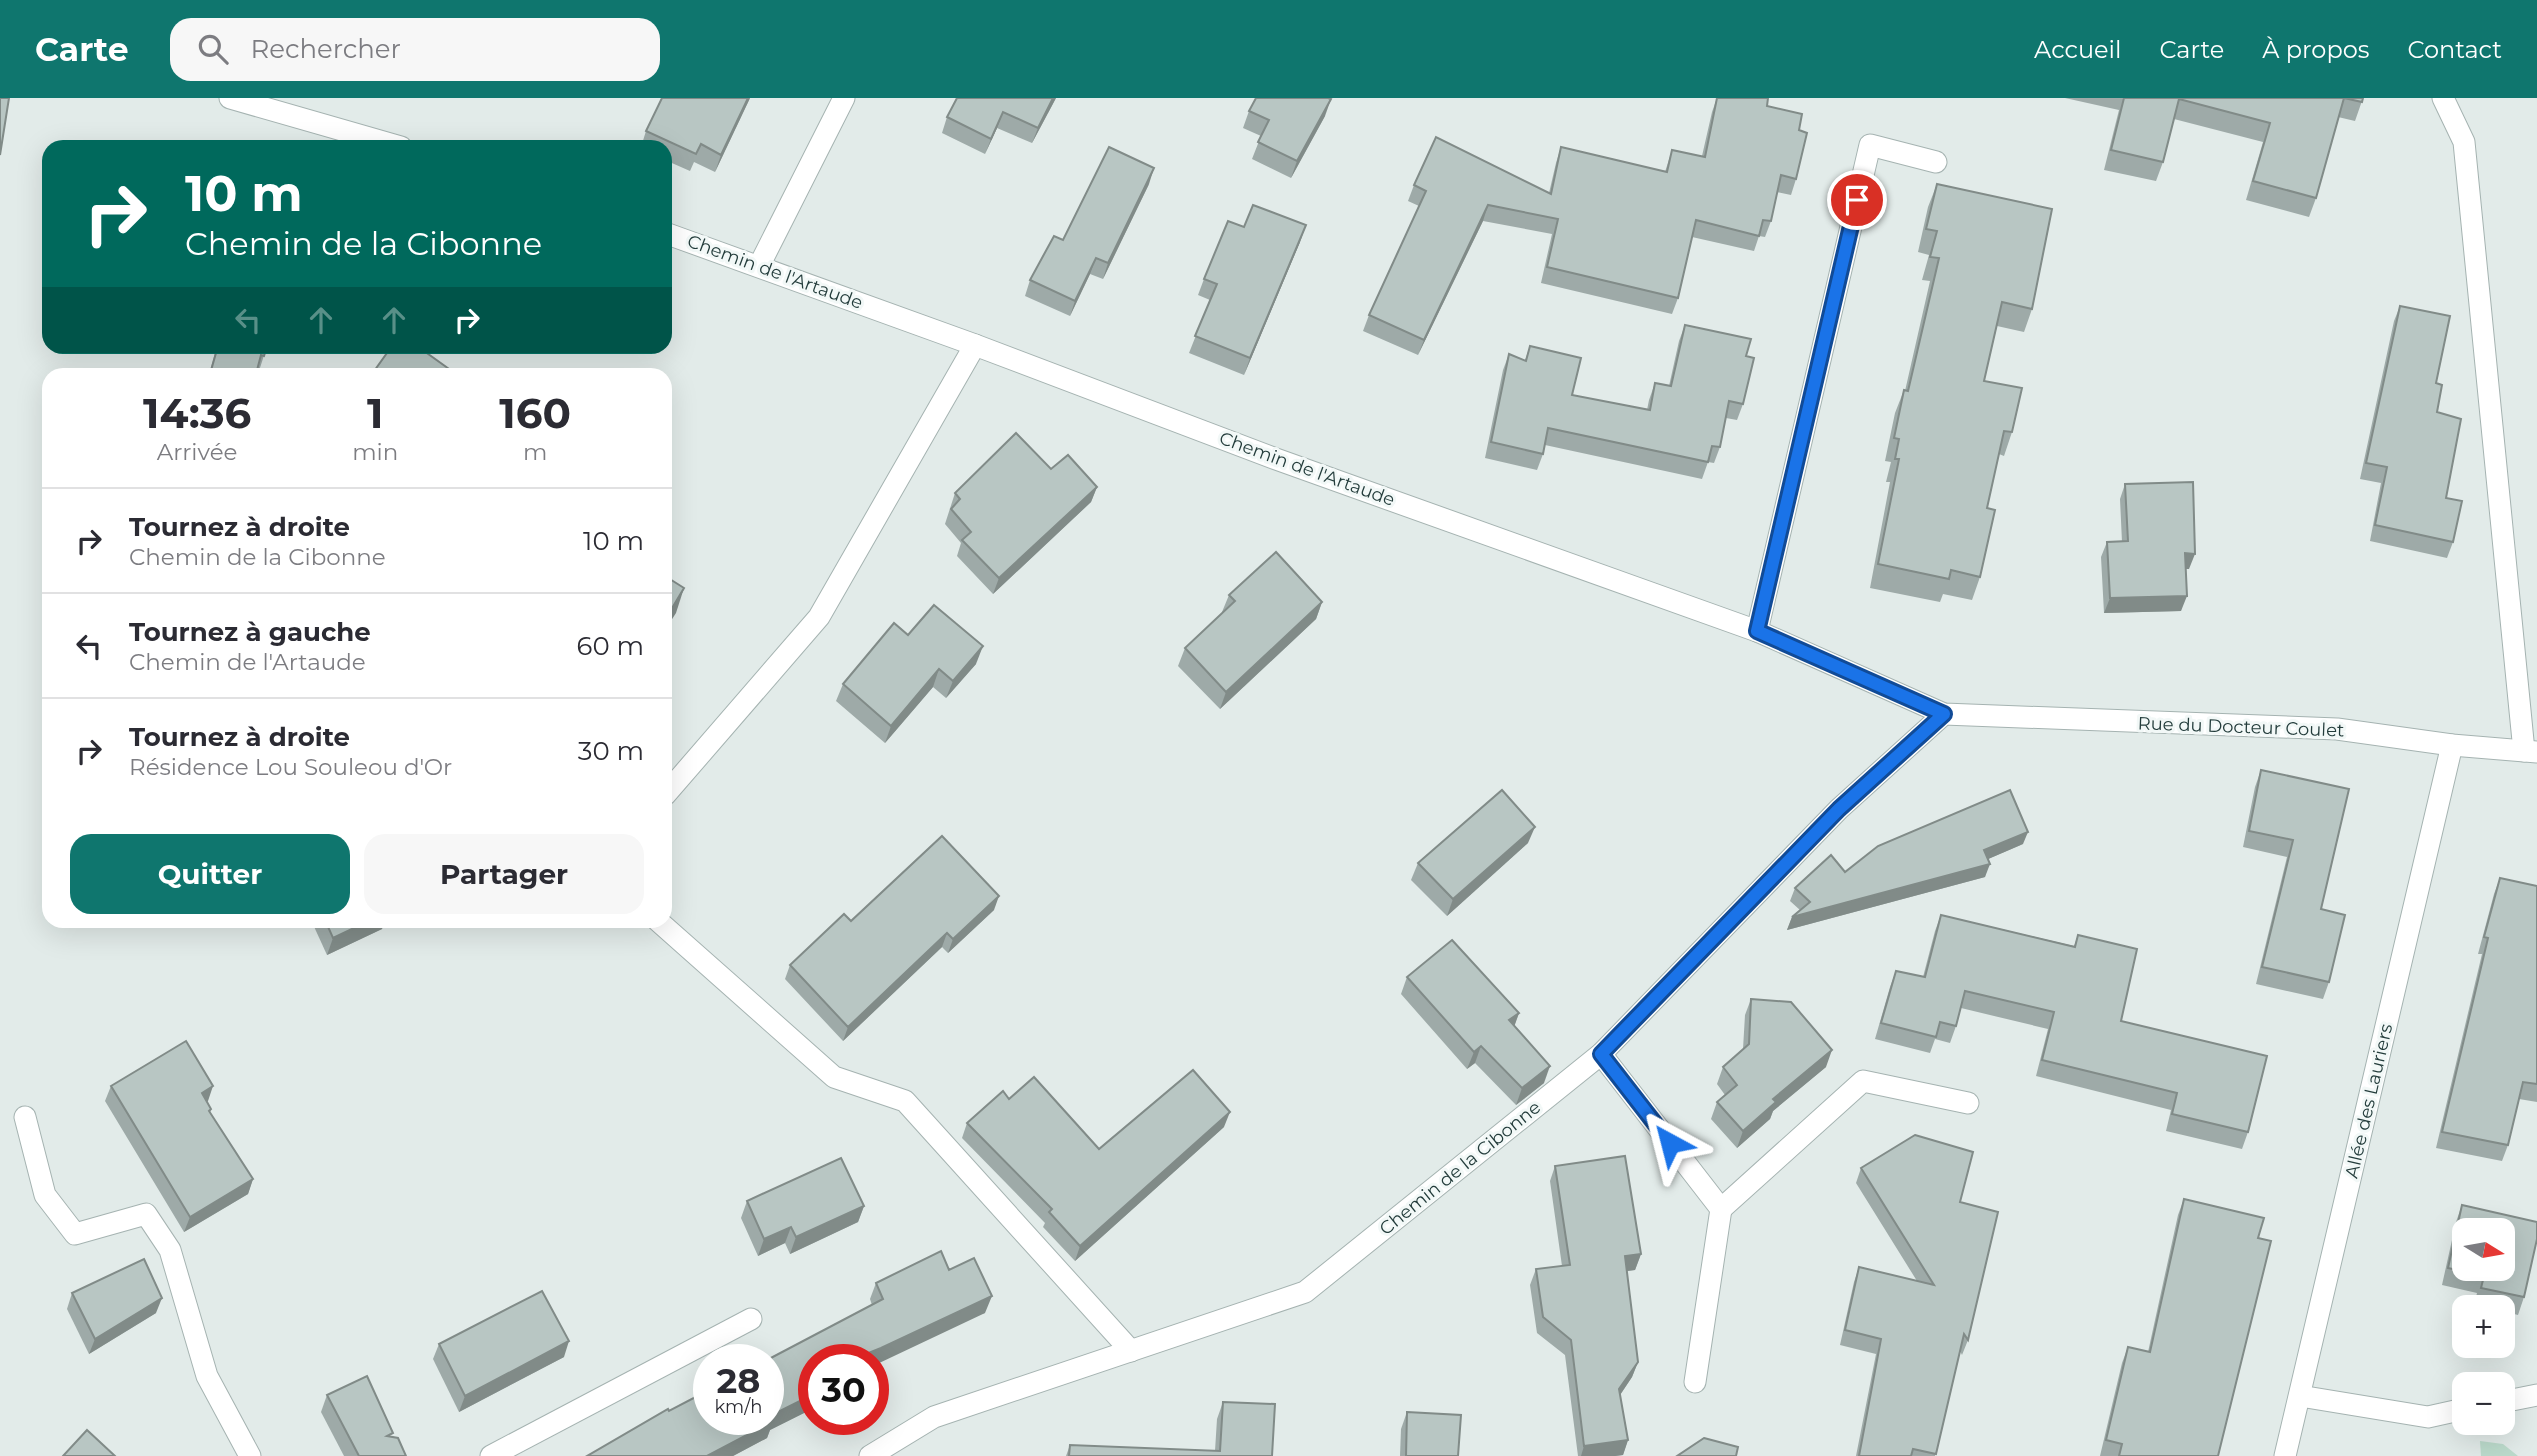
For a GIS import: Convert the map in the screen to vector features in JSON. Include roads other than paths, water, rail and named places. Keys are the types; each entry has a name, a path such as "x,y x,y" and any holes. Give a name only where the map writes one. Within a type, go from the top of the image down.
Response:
{"street":[{"path":"230,98 377,140"},
{"path":"759,266 844,98"},
{"path":"2443,98 2464,142 2530,751"},
{"path":"1757,631 1870,145 1936,162"},
{"name":"Chemin de l'Artaude","path":"672,235 975,345 1276,459 1757,631 1944,714"},
{"path":"672,788 819,617 975,345"},
{"name":"Rue du Docteur Coulet","path":"1944,714 2337,729 2452,745 2530,751"},
{"name":"Chemin de la Cibonne","path":"870,1456 934,1417 1305,1292 1601,1054 1839,809 1944,714"},
{"name":"Allée des Lauriers","path":"2286,1456 2452,745"},
{"path":"666,928 834,1077 905,1101 1131,1351"},
{"path":"1601,1054 1721,1209"},
{"path":"1695,1382 1721,1209 1863,1081 1968,1103"},
{"path":"25,1117 45,1195 75,1234 146,1214 170,1250 207,1376 250,1456"},
{"path":"491,1456 751,1319"},
{"path":"2515,1399 2537,1395"},
{"path":"2300,1396 2428,1417 2452,1412"}]}
